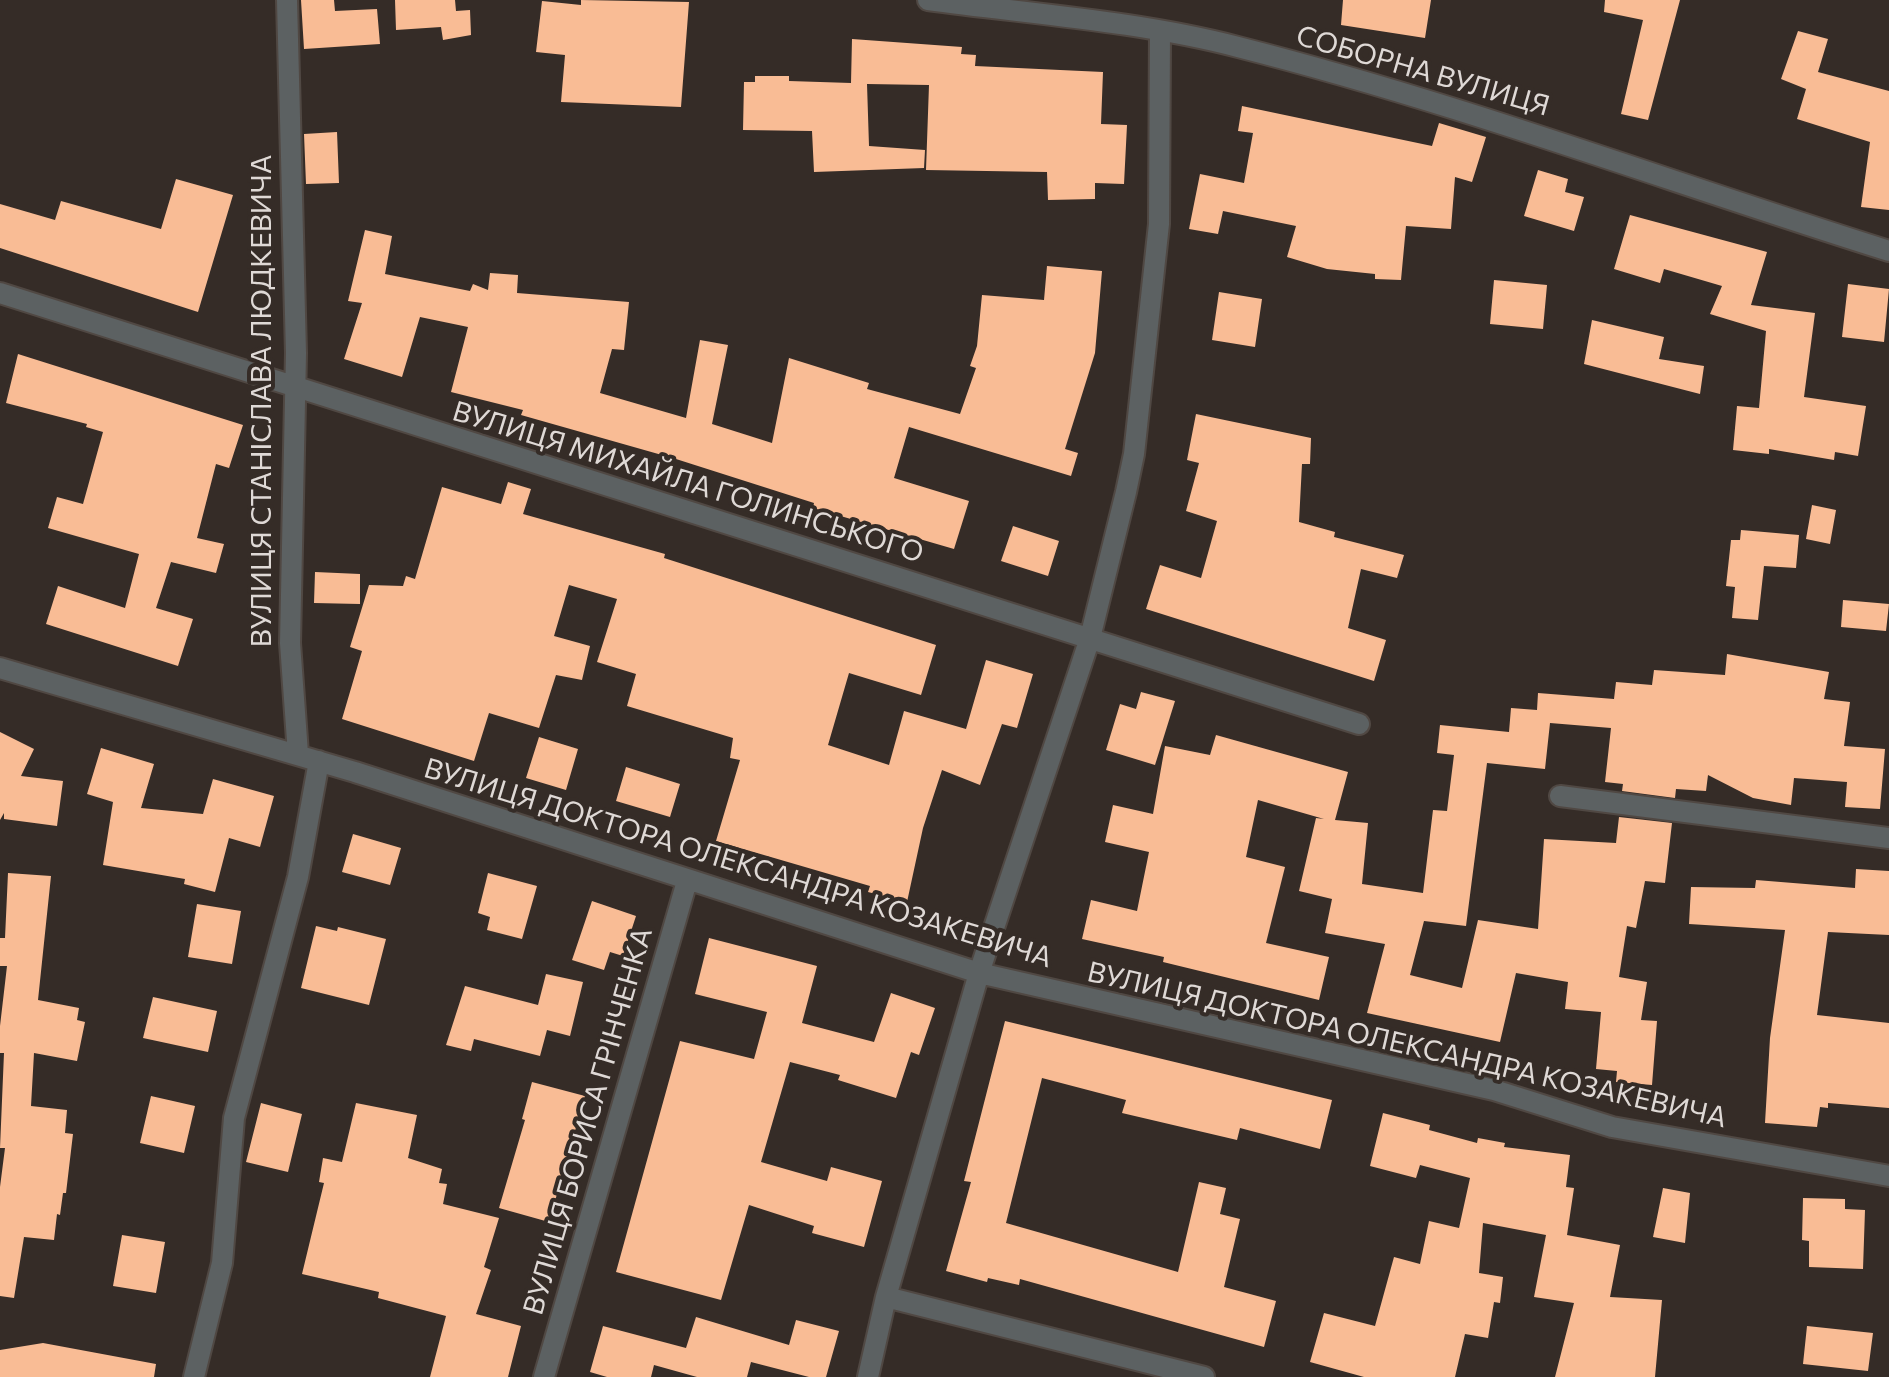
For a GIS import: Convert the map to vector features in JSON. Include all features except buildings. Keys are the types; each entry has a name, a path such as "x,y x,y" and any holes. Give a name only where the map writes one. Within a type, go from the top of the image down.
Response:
{"street":[{"name":"ВУЛИЦЯ СТАНІСЛАВА ЛЮДКЕВИЧА","path":"287,0 296,353 290,643 298,754"},
{"name":"СОБОРНА ВУЛИЦЯ","path":"928,0 1160,31 1236,46 1546,136 1674,184 1889,251"},
{"path":"868,1377 886,1297 979,973 1090,638 1134,454 1159,224 1160,31"},
{"name":"ВУЛИЦЯ МИХАЙЛА ГОЛИНСЬКОГО","path":"0,293 1359,724"},
{"name":"ВУЛИЦЯ ДОКТОРА ОЛЕКСАНДРА КОЗАКЕВИЧА","path":"0,668 298,754 979,973 1494,1090 1612,1127 1889,1176"},
{"path":"194,1377 222,1263 234,1118 298,877 319,761"},
{"path":"1560,796 1889,838"},
{"name":"ВУЛИЦЯ БОРИСА ГРІНЧЕНКА","path":"544,1377 687,881"},
{"path":"886,1297 1204,1377"}]}
